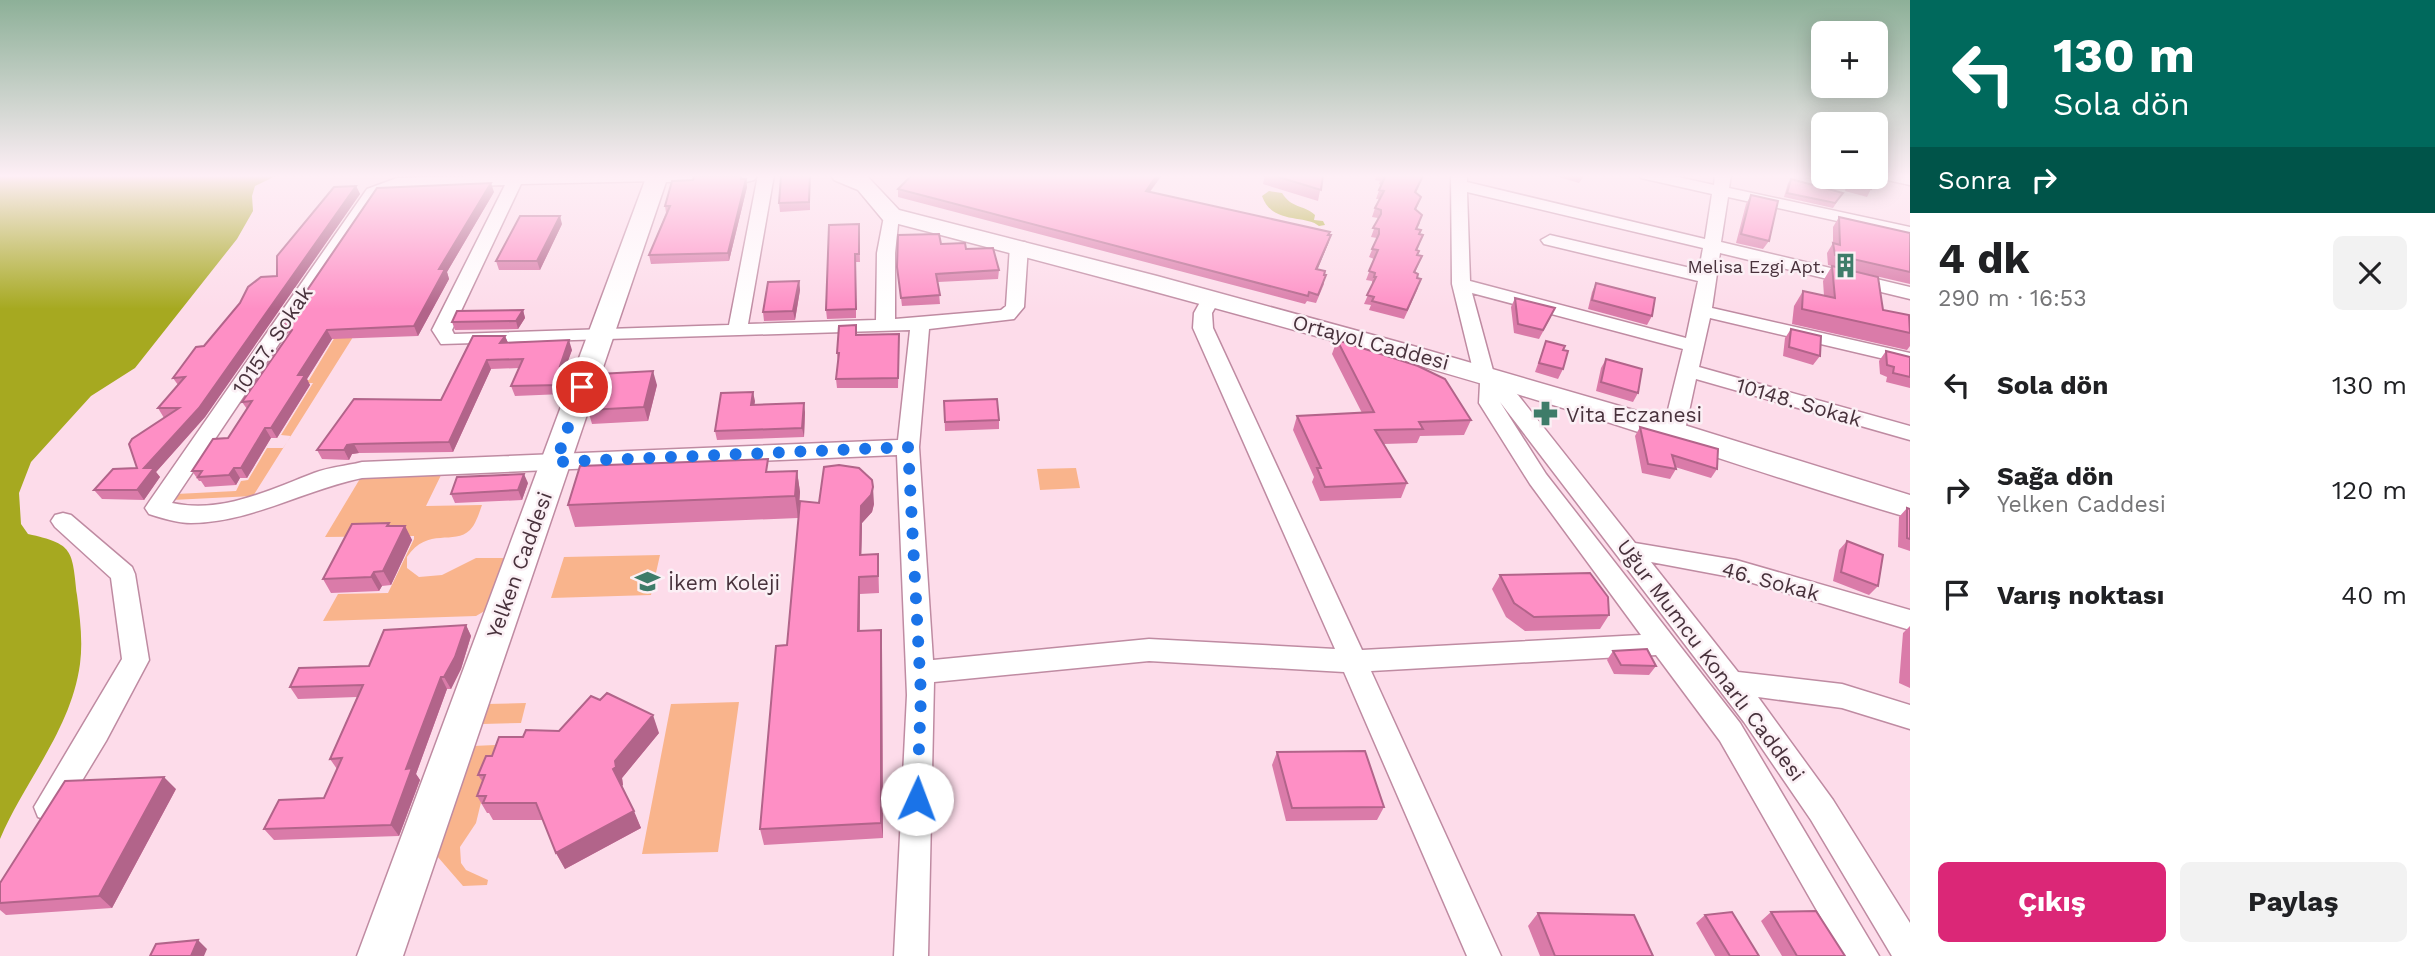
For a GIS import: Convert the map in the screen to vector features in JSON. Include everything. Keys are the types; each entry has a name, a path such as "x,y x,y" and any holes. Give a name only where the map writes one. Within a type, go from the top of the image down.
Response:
{"street":[{"name":"10157. Sokak","path":"354,220 157,509 189,515 236,509 286,495 323,478 362,470 556,462"},
{"path":"496,220 442,330 443,337 448,340 599,337 920,324 1007,315 1015,307 1019,246"},
{"name":"Yelken Caddesi","path":"380,956 642,220"},
{"path":"737,331 758,220"},
{"path":"885,325 886,253 890,220"},
{"name":"Ortayol Caddesi","path":"910,220 1019,246 1674,430 1910,507"},
{"name":"Uğur Mumcu Konarlı Caddesi","path":"1460,220 1461,284 1487,378 1490,403 1538,479 1730,732 1862,956"},
{"path":"1610,220 1910,293"},
{"path":"1674,430 1702,311 1717,220"},
{"path":"1862,220 1910,232"},
{"path":"1550,240 1708,278"},
{"path":"1461,284 1694,346"},
{"path":"1211,299 1203,313 1203,328 1231,385 1484,956"},
{"path":"1702,311 1910,359"},
{"path":"911,956 920,672 908,447 920,324"},
{"name":"10148. Sokak","path":"1689,371 1910,433"},
{"name":"Uğur Mumcu Konarlı Caddesi","path":"1487,378 1511,400 1732,683 1822,810 1910,954"},
{"path":"556,462 908,447"},
{"path":"37,825 96,732 136,660 123,574 63,521"},
{"name":"46. Sokak","path":"1630,551 1656,553 1775,579 1910,621"},
{"path":"920,672 1149,649 1351,661 1663,644"},
{"path":"1732,683 1842,696 1910,716"}],"shaded area":[{"path":"0,220 248,220 237,239 135,368 91,396 31,462 19,493 21,524 28,534 54,541 68,551 74,568 81,655 75,688 67,711 0,839"},
{"path":"422,220 427,220 291,436 281,435 313,383 267,384 269,381 309,380 341,327"},
{"path":"1302,220 1323,221 1325,225 1319,226"},
{"path":"267,448 283,448 253,496 172,500 176,494 236,491 241,481 248,480"},
{"path":"1076,468 1080,488 1040,490 1037,469"},
{"path":"443,471 426,506 482,505 470,530 456,537 423,542 407,557 407,568 419,577 442,575 476,558 505,558 488,609 476,616 323,621 338,594 388,593 414,539 414,536 325,537 364,472"},
{"path":"660,555 651,595 551,598 564,557"},
{"path":"739,702 718,852 642,854 671,704"},
{"path":"526,703 521,723 482,724 487,704"},
{"path":"495,745 476,823 460,847 461,863 466,870 488,880 487,885 463,886 437,856 473,746"}],"building":[{"path":"307,220 332,220 199,408 144,468 154,468 137,490 94,490 113,469 137,468 129,444 132,439 179,408 158,408 185,377 173,378 196,347 204,346 240,303 248,287 261,277 277,276 277,256"},
{"path":"355,220 469,220 439,269 445,269 414,326 327,330 298,375 305,375 271,428 265,428 241,468 234,468 229,475 198,477 202,471 192,471 213,439 228,438 252,401 242,402 292,330 284,324"},
{"path":"518,220 558,220 537,261 496,261"},
{"path":"664,220 736,220 728,253 649,255"},
{"path":"1015,220 1274,220 1330,232 1316,269 1325,271 1326,275 1318,295 1309,292 1308,296"},
{"path":"1378,220 1420,220 1416,229 1421,230 1419,234 1423,235 1416,250 1419,251 1417,255 1422,256 1414,272 1418,274 1417,278 1421,279 1407,310 1372,301 1374,297 1367,295 1376,277 1375,273 1369,271 1378,250 1372,249 1379,229 1373,228"},
{"path":"1745,220 1774,220 1769,241 1741,234"},
{"path":"1839,220 1851,220 1910,233 1910,272 1835,255 1833,243 1840,245"},
{"path":"859,224 859,254 855,254 856,309 826,310 829,225"},
{"path":"939,234 941,244 965,243 966,249 993,248 999,270 936,274 940,295 901,298 897,267 898,235"},
{"path":"1832,266 1878,277 1883,310 1909,315 1910,333 1802,309 1803,291 1835,298"},
{"path":"799,281 793,311 763,312 768,282"},
{"path":"1596,283 1655,298 1652,316 1592,300"},
{"path":"1515,298 1555,308 1543,330 1518,324"},
{"path":"523,310 516,321 452,322 457,311"},
{"path":"856,325 856,335 899,334 898,378 836,379 839,326"},
{"path":"1791,329 1821,336 1820,356 1789,347"},
{"path":"473,336 505,336 500,343 569,340 560,366 567,365 560,385 511,386 523,359 487,360 449,442 354,444 347,445 344,450 317,450 354,399 441,400"},
{"path":"1337,340 1418,366 1445,379 1471,420 1419,422 1423,429 1375,430 1407,483 1325,487 1317,468 1321,468 1297,416 1374,412"},
{"path":"1546,341 1565,346 1563,350 1568,351 1563,369 1539,363"},
{"path":"1886,351 1910,357 1910,377 1893,373 1894,367 1887,365"},
{"path":"1606,359 1642,369 1638,393 1601,382"},
{"path":"653,371 644,407 588,410 599,374"},
{"path":"753,392 751,405 804,403 802,428 715,431 721,393"},
{"path":"997,399 999,420 945,422 944,401"},
{"path":"1640,427 1718,449 1717,469 1672,455 1676,469 1648,464"},
{"path":"768,459 766,472 797,471 795,496 568,505 580,466"},
{"path":"839,465 859,468 872,480 873,487 871,495 861,506 860,555 878,554 878,576 859,577 858,631 881,630 881,823 760,829 776,646 787,645 800,501 819,503 824,467"},
{"path":"524,474 518,490 451,494 457,477"},
{"path":"1907,508 1910,509 1910,539 1907,538"},
{"path":"389,523 387,526 405,526 383,571 374,572 371,577 323,579 352,524"},
{"path":"1847,541 1883,555 1878,586 1841,572"},
{"path":"1590,573 1608,597 1609,615 1534,617 1514,603 1500,575"},
{"path":"466,625 455,657 444,677 441,677 406,769 412,768 391,825 264,829 279,800 324,798 342,758 330,759 363,685 290,687 299,668 369,666 384,630"},
{"path":"1647,649 1656,666 1621,665 1613,651"},
{"path":"607,693 653,715 615,761 616,767 613,769 634,811 556,853 536,803 483,803 486,796 477,796 485,775 478,775 486,756 492,756 499,737 523,737 526,730 559,731 591,696 600,700"},
{"path":"1365,751 1384,807 1292,808 1277,752"},
{"path":"164,777 99,896 0,903 0,883 65,781"},
{"path":"1816,911 1845,956 1797,956 1771,912"},
{"path":"1732,912 1759,956 1730,956 1705,915"},
{"path":"1538,913 1634,915 1653,956 1555,956"},
{"path":"198,940 191,956 150,956 156,944"}],"place":[{"name":"Melisa Ezgi Apt.","path":"1845,266"},
{"name":"Vita Eczanesi","path":"1546,414"},
{"name":"İkem Koleji","path":"648,582"}],"route":[{"path":"582,387 556,462 908,447 921,695 917,799"}]}
